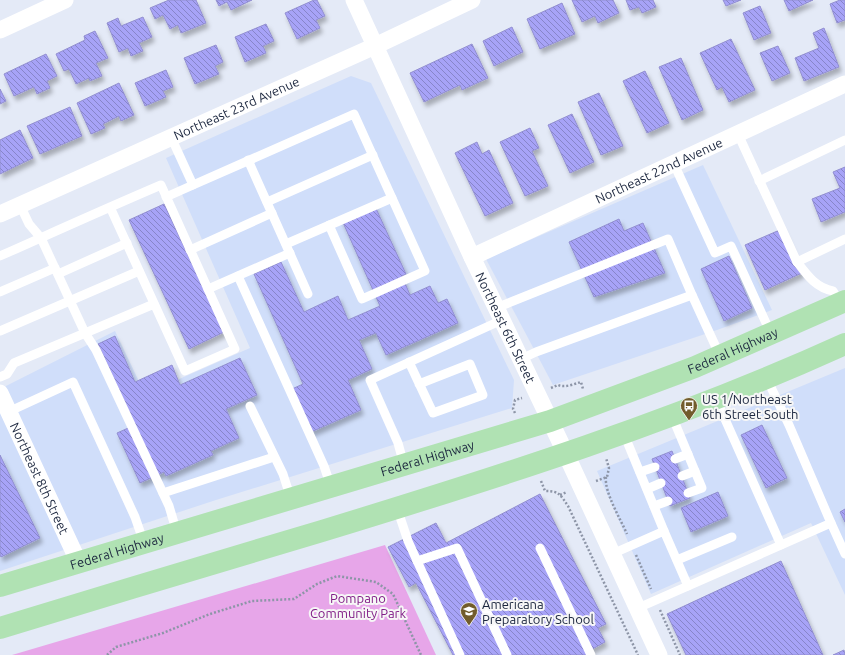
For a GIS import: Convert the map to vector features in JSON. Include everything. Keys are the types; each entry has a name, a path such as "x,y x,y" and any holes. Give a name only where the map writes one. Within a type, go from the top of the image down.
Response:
{"main road":[{"name":"Federal Highway","path":"0,586 550,421 626,394 720,356 842,302"},
{"path":"0,628 397,508 566,454 624,434 767,379 845,344"}],"street":[{"path":"0,30 64,0"},
{"name":"Northeast 6th Street","path":"354,0 472,257 566,454 659,655"},
{"name":"Northeast 23rd Avenue","path":"0,214 375,46 472,0"},
{"name":"Northeast 22nd Avenue","path":"472,257 845,84"},
{"name":"Northeast 8th Street","path":"0,393 79,563"}],"lane":[{"path":"166,197 354,114 425,271 362,298 329,225"},
{"path":"738,134 797,262 812,281 827,290 833,291 842,302"},
{"path":"171,137 192,185"},
{"path":"759,180 845,140"},
{"path":"267,202 373,155"},
{"path":"248,160 308,294"},
{"path":"674,164 715,254 732,246 771,334"},
{"path":"0,256 110,207 161,185 235,349 185,370 110,207"},
{"path":"286,244 392,198"},
{"path":"20,205 29,224 41,238 85,333 96,350 169,506 177,534"},
{"path":"190,250 272,213"},
{"path":"404,465 398,443 370,380 410,362 499,314 668,239 720,356"},
{"path":"797,262 845,239"},
{"path":"0,292 127,243"},
{"path":"208,289 290,253"},
{"path":"0,331 139,271"},
{"path":"238,276 324,466 331,487"},
{"path":"521,359 536,352 692,295"},
{"path":"0,377 7,374 14,363 154,304"},
{"path":"410,362 419,384 433,413 483,395 470,364 419,384"},
{"path":"767,379 789,425 845,554"},
{"path":"8,412 73,382 135,517 144,543"},
{"path":"716,399 781,545"},
{"path":"250,406 283,474 291,499"},
{"path":"672,416 702,488 688,493"},
{"path":"624,434 688,586"},
{"path":"676,459 688,454"},
{"path":"163,493 274,457"},
{"path":"640,472 655,467"},
{"path":"682,476 694,471"},
{"path":"647,489 661,484"},
{"path":"654,506 668,501"},
{"path":"397,508 408,541 460,655"},
{"path":"638,608 831,523"},
{"path":"612,554 664,531"},
{"path":"677,560 732,536"},
{"path":"417,561 457,548 507,655"},
{"path":"540,548 591,655"}],"path":[{"path":"606,477 609,494 680,655"},
{"path":"560,495 568,506 638,655"},
{"path":"107,655 116,647 163,633 210,614 252,601 294,599 317,584 338,576 376,582 393,594 421,655"}],"shaded area":[{"path":"351,76 371,83 514,380 512,408 216,500 0,571 0,389 115,331 145,394 250,348 166,158"},
{"path":"703,165 772,310 553,385 486,259"},
{"path":"845,368 845,595 811,523 651,594 597,471"}],"green space":[{"name":"Pompano Community Park","path":"385,545 436,655 12,655"}],"building":[{"path":"169,0 196,0 206,23 181,33 178,25 170,29 163,15 155,19 150,8"},
{"path":"216,0 252,0 231,10 227,2 219,6"},
{"path":"317,0 325,16 316,20 320,28 297,39 285,13"},
{"path":"572,0 613,0 619,13 598,23 595,16 582,22"},
{"path":"626,0 653,0 656,7 642,13 639,7 630,10"},
{"path":"723,0 741,0 726,6"},
{"path":"784,0 813,0 789,11"},
{"path":"840,0 845,0 845,20 837,23 830,4"},
{"path":"562,3 575,34 540,49 527,19"},
{"path":"760,6 771,33 754,40 743,13"},
{"path":"143,17 152,37 139,43 143,51 131,56 128,48 119,52 107,23 118,18 121,26"},
{"path":"266,24 274,41 263,46 266,53 245,62 235,37"},
{"path":"512,27 523,52 494,66 483,41"},
{"path":"824,28 839,67 804,81 795,58 819,48 813,33"},
{"path":"95,31 108,58 96,63 102,76 90,81 89,78 76,84 69,69 64,71 56,54 85,40 84,36"},
{"path":"731,39 755,90 729,102 722,87 717,90 700,53"},
{"path":"472,44 488,78 462,90 460,85 424,102 410,73"},
{"path":"216,45 223,62 215,66 219,74 195,84 184,58"},
{"path":"778,46 790,73 772,81 760,53"},
{"path":"46,54 57,76 47,81 50,88 37,94 34,87 14,96 4,74"},
{"path":"681,58 703,110 682,120 659,67"},
{"path":"166,70 173,87 163,91 166,97 145,106 135,83"},
{"path":"645,71 669,123 647,133 623,81"},
{"path":"119,83 134,115 121,121 119,116 103,124 105,128 91,134 77,103"},
{"path":"0,89 6,101 0,104"},
{"path":"599,93 623,146 601,155 578,102"},
{"path":"70,107 82,136 40,154 27,126"},
{"path":"572,114 594,162 570,173 548,125"},
{"path":"530,128 539,148 532,151 548,186 525,196 500,142"},
{"path":"20,130 33,158 0,174 0,140"},
{"path":"477,142 482,154 489,150 513,203 485,216 455,153"},
{"path":"845,167 845,212 821,222 812,199 840,188 833,172"},
{"path":"164,204 224,332 189,349 129,220"},
{"path":"374,204 406,274 402,276 410,295 430,286 438,303 447,299 458,323 386,355 376,333 359,340 372,369 348,380 361,410 311,432 292,389 303,384 254,274 281,262 304,312 338,296 348,320 380,306 341,218"},
{"path":"619,219 624,231 643,223 665,273 594,297 569,242"},
{"path":"782,229 802,273 765,290 745,245"},
{"path":"729,256 752,308 724,321 701,269"},
{"path":"115,336 135,382 172,365 180,385 240,358 257,395 226,409 239,438 211,451 213,455 166,476 164,472 140,483 117,433 135,425 98,344"},
{"path":"762,425 787,478 766,488 741,435"},
{"path":"672,451 690,498 670,506 652,459"},
{"path":"0,455 40,538 1,557 0,555"},
{"path":"718,492 728,516 691,532 681,508"},
{"path":"540,494 606,624 598,628 605,642 589,651 591,655 453,655 416,583 409,587 388,547 436,523 446,543"},
{"path":"845,509 845,522 840,512"},
{"path":"781,561 823,655 686,655 667,614"},
{"path":"844,650 845,655 833,655"}],"place":[{"name":"US 1/Northeast 6th Street South","path":"689,421"},
{"name":"Americana Preparatory School","path":"469,626"}]}
